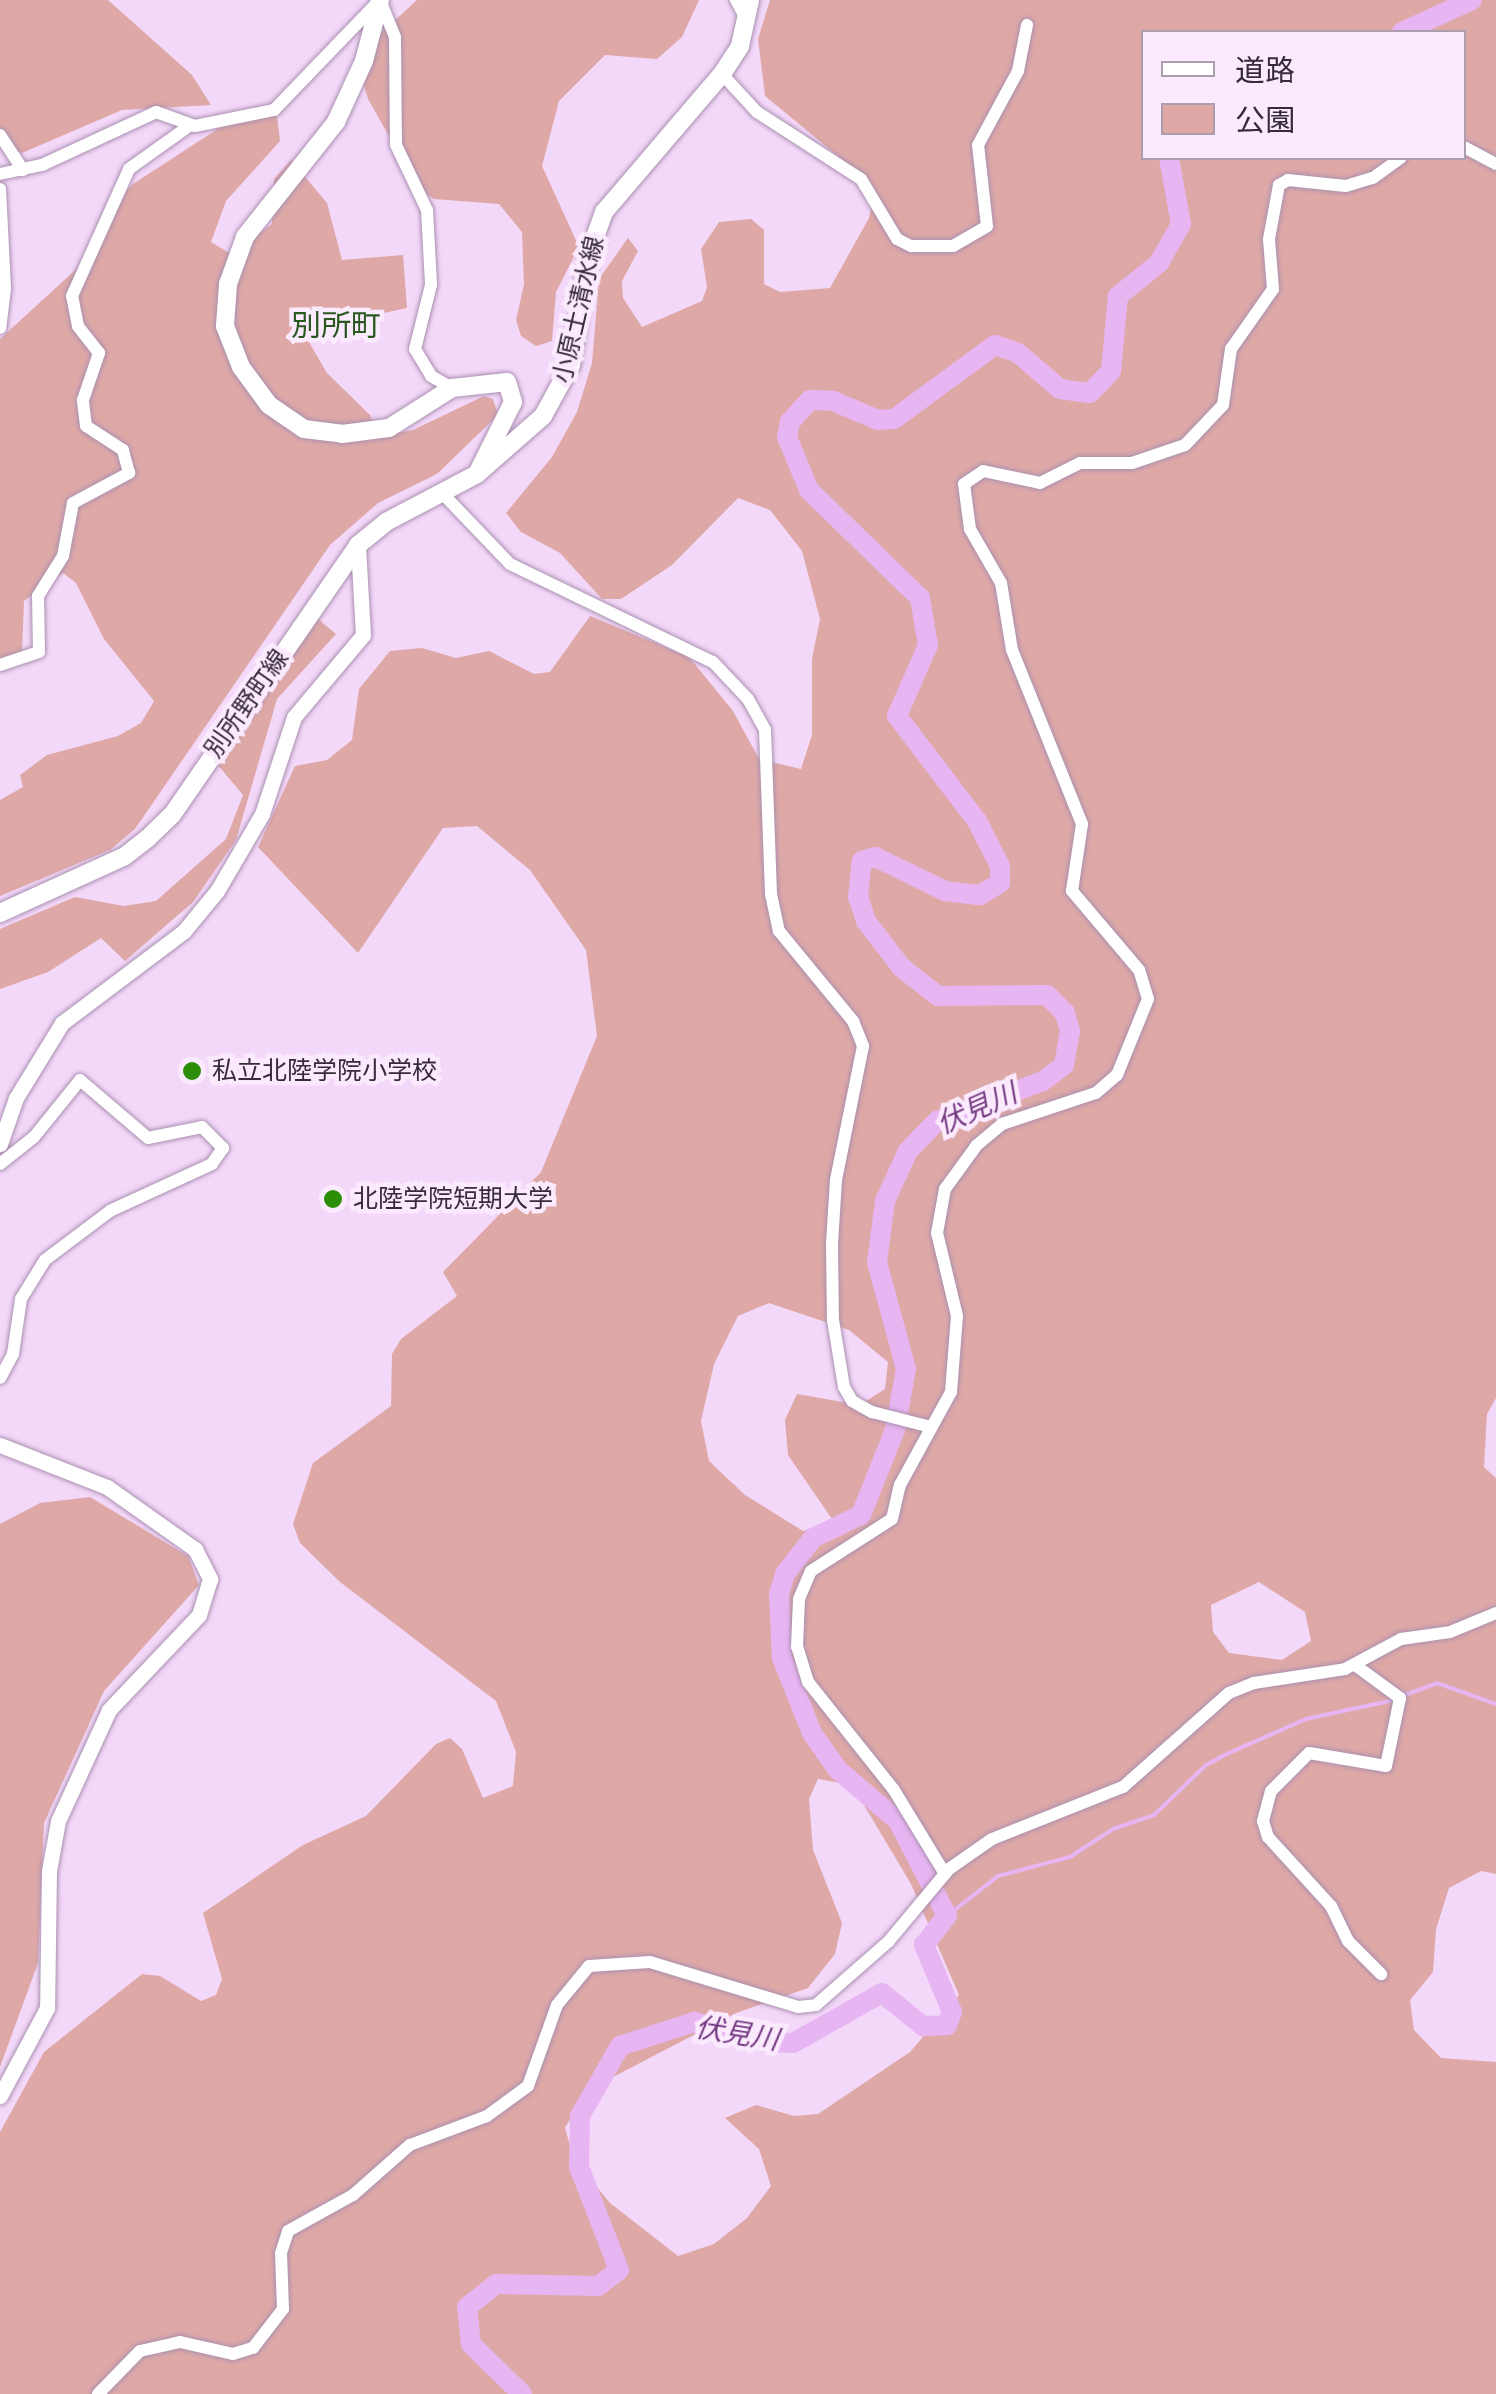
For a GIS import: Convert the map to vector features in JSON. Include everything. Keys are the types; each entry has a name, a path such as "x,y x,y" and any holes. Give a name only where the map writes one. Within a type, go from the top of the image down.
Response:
{"main road":[{"path":"380,0 364,61 336,122 244,238 228,284 225,326 260,392 304,429 342,434 388,428 452,388 492,379 507,382 513,394 477,474"},
{"name":"小原土清水線","path":"477,474 558,397 604,212 722,74 740,46 743,4"},
{"name":"別所野町線","path":"0,913 124,856 172,815 358,545 477,474"}],"street":[{"path":"0,665 39,652 38,596 63,556 73,503 129,473 123,450 86,426 82,400 98,354 78,326 72,296 129,169 189,126 274,110 380,0 394,37 396,146 426,210 430,285 415,348 430,376 452,388"},
{"path":"722,74 757,112 861,179 897,239 911,246 952,246 987,226 978,145 1018,70 1027,25"},
{"path":"0,174 23,170 156,112 189,126"},
{"path":"0,135 23,170"},
{"path":"1466,148 1496,164"},
{"path":"945,1874 894,1790 821,1705 808,1682 795,1625 811,1571 892,1520 900,1485 951,1392 958,1354 958,1316 937,1234 945,1189 977,1145 1002,1124 1086,1097 1117,1075 1148,999 1139,970 1072,892 1082,824 1012,650 1001,583 970,530 964,484 969,475 989,471 1040,483 1080,463 1132,463 1185,445 1223,405 1231,349 1272,289 1269,239 1279,185 1288,180 1346,186 1373,178 1398,160"},
{"path":"0,189 0,328"},
{"path":"442,492 510,564 713,662 748,699 765,730 770,894 779,931 853,1021 862,1046 836,1180 833,1320 844,1387 852,1401 872,1412 931,1428"},
{"path":"0,1144 16,1098 62,1023 184,931 217,891 262,814 294,717 364,635 358,545"},
{"path":"0,1164 34,1137 80,1080 148,1138 202,1127 223,1148 212,1164 110,1211 46,1260 21,1300 13,1354 0,1378"},
{"path":"0,1445 107,1487 195,1549 210,1580 199,1615 109,1710 58,1821 49,1871 47,2008 0,2096"},
{"path":"98,2394 140,2350 180,2342 233,2354 253,2348 282,2310 281,2253 288,2231 353,2196 410,2145 487,2116 528,2086 557,2005 589,1966 650,1962 798,2007 816,2005 888,1942 945,1874 992,1840 1123,1787 1230,1693 1254,1682 1355,1665 1401,1639 1450,1632 1496,1613"},
{"path":"1355,1665 1400,1698 1386,1766 1308,1753 1271,1792 1263,1821 1268,1837 1331,1906 1348,1941 1381,1974"}],"green space":[{"path":"0,0 108,0 192,75 211,105 122,110 22,153 7,146 0,142"},
{"path":"417,0 699,0 682,37 657,59 605,55 559,101 542,166 579,247 556,292 552,341 536,346 521,336 516,320 524,284 522,232 499,204 434,199 419,189 368,99 363,83 379,35"},
{"path":"770,0 1496,0 1496,1398 1487,1414 1484,1467 1496,1478 1496,1874 1481,1871 1449,1888 1436,1929 1433,1972 1410,2000 1414,2030 1441,2058 1496,2062 1496,2394 0,2394 0,2132 44,2052 142,1974 160,1976 201,2001 216,1995 222,1979 203,1913 303,1845 366,1816 436,1744 450,1738 462,1749 483,1798 513,1786 516,1752 496,1701 340,1582 300,1543 293,1524 313,1463 391,1406 392,1354 401,1339 457,1296 443,1272 541,1172 597,1036 586,950 530,870 477,826 443,828 358,953 258,847 295,766 327,760 352,740 359,689 390,651 422,648 456,658 489,651 534,674 550,672 590,616 689,657 733,711 759,759 801,769 812,735 812,659 820,619 802,551 770,510 738,498 672,565 621,599 602,599 560,553 521,532 506,513 552,457 577,412 592,363 599,279 628,238 638,251 622,281 623,298 642,327 702,301 707,287 701,249 719,222 751,219 764,230 764,284 780,292 830,288 869,218 873,201 856,171 765,96 758,39","holes":["769,1303 849,1330 888,1362 885,1389 860,1405 797,1394 785,1420 788,1455 834,1522 803,1531 745,1495 709,1461 701,1421 714,1364 738,1316","1259,1582 1305,1612 1311,1641 1282,1660 1229,1653 1213,1632 1211,1605","818,1779 852,1785 911,1884 959,1995 910,2052 818,2114 794,2116 756,2105 725,2118 759,2149 771,2186 747,2218 714,2244 678,2256 610,2203 573,2158 565,2127 592,2088 736,2013 808,1988 835,1954 842,1923 813,1850 809,1799"]},
{"path":"265,109 277,116 280,141 226,201 211,242 231,254 272,224 274,179 291,160 327,203 342,260 403,255 407,308 313,328 310,344 327,373 370,415 379,436 413,430 484,396 493,399 498,415 437,474 378,503 330,545 135,829 110,850 0,896 0,800 23,787 20,775 47,755 118,736 141,723 154,701 104,639 76,583 63,573 24,601 22,652 0,663 0,339 84,262 100,220 133,184 233,119"},
{"path":"318,619 336,634 277,699 236,840 193,902 125,961 101,938 48,972 0,989 0,929 75,897 124,906 156,901 226,839 243,795 217,764"},
{"path":"90,1497 188,1556 199,1585 104,1691 44,1823 38,1963 0,2067 0,1524 40,1503"}],"waterway":[{"name":"伏見川","path":"1406,30 1472,0"},
{"name":"伏見川","path":"522,2394 471,2344 467,2307 496,2284 598,2286 619,2270 579,2167 580,2116 620,2046 694,2022 765,2042 793,2043 882,1993 923,2026 947,2025 952,2012 924,1945 947,1916 898,1821 838,1770 812,1733 782,1658 779,1594 785,1574 813,1538 861,1515 895,1430 906,1369 877,1262 885,1201 908,1151 937,1121 1043,1081 1064,1065 1070,1031 1065,1013 1047,995 938,996 902,968 866,921 858,897 862,861 875,857 945,891 980,895 1000,883 1000,866 977,821 897,716 928,645 920,598 809,490 787,437 790,422 810,400 833,401 878,420 894,419 995,345 1018,353 1060,389 1090,393 1111,371 1118,296 1159,263 1181,224 1169,160"},
{"path":"1402,1696 1437,1683 1496,1704"},
{"path":"947,1916 998,1876 1070,1857 1113,1829 1154,1815 1206,1765 1229,1753 1306,1719 1394,1700"}],"place":[{"name":"私立北陸学院小学校","path":"192,1071"},
{"name":"北陸学院短期大学","path":"333,1199"}],"district":[{"name":"別所町","path":"336,327"}]}
